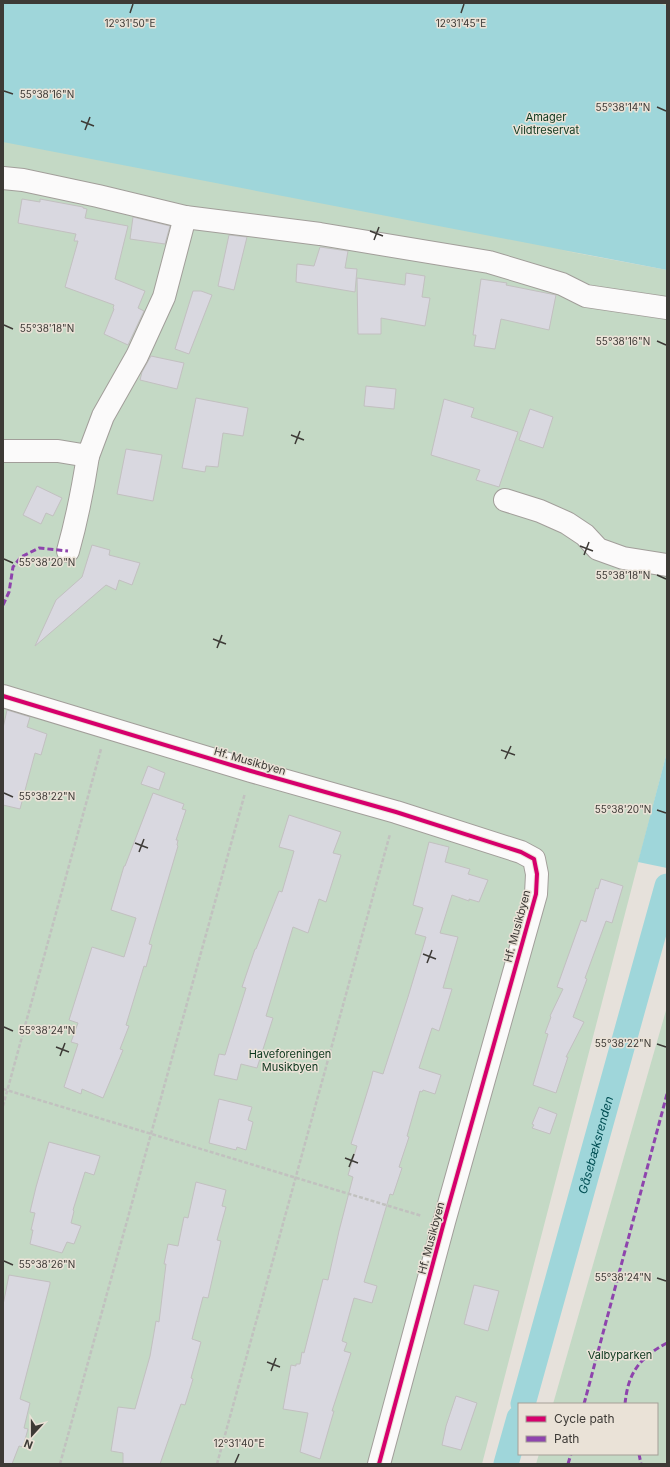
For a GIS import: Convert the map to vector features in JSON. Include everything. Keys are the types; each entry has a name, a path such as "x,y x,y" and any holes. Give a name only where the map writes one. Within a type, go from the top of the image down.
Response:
{"street":[{"path":"3,178 23,180 98,196 185,217 320,234 488,262 562,284 586,296 667,308"},
{"path":"68,551 84,486 88,456 103,416 137,356 164,297 185,217"},
{"path":"3,451 58,451 88,456"},
{"path":"505,500 540,511 567,523 584,535 598,549 623,558 667,566"},
{"name":"Hf. Musikbyen","path":"3,696 251,771 396,812 521,852 534,859 537,874 536,894 444,1222 379,1464"}],"path":[{"path":"3,1106 107,727"},
{"path":"60,1464 251,771"},
{"path":"217,1464 396,812"},
{"path":"3,1089 444,1222"}],"green space":[{"name":"Haveforeningen Musikbyen","path":"3,3 667,3 667,268 561,250 667,270 667,752 482,1464 3,1464"},
{"name":"Valbyparken","path":"667,1007 667,1464 536,1464 539,1455 658,1455 658,1403 553,1403"}],"water":[{"name":"Amager Vildtreservat","path":"3,3 659,3 667,6 667,270 3,142"},
{"path":"667,752 667,868 638,862"}],"building":[{"path":"22,199 40,202 40,199 83,207 87,209 85,218 128,226 115,279 145,291 138,308 144,311 128,345 104,334 114,309 114,305 65,287 78,241 74,241 76,234 18,223"},
{"path":"133,217 170,226 165,244 130,239"},
{"path":"229,235 247,237 234,290 218,286"},
{"path":"320,247 348,251 345,268 357,269 355,292 296,282 297,264 314,266"},
{"path":"406,273 425,276 422,297 430,298 425,326 381,318 381,334 358,334 357,278 405,285"},
{"path":"481,279 507,283 506,285 556,295 549,330 501,319 495,349 474,346 476,335 473,335"},
{"path":"193,291 201,291 212,295 189,354 175,349"},
{"path":"151,356 184,363 177,389 140,380 142,372"},
{"path":"366,386 396,389 394,409 364,406"},
{"path":"196,398 248,408 243,436 223,433 218,467 206,466 205,472 182,468"},
{"path":"444,399 474,408 471,417 518,432 499,487 476,480 480,470 431,455"},
{"path":"530,409 553,417 543,448 519,440"},
{"path":"126,449 162,455 153,501 117,494"},
{"path":"37,486 62,498 53,516 46,513 41,524 23,515"},
{"path":"92,545 110,550 109,555 140,563 132,585 119,580 116,590 106,585 35,646 56,600 82,577"},
{"path":"7,710 30,717 27,727 47,734 41,755 35,753 20,809 3,805 3,728"},
{"path":"148,766 165,773 159,790 141,784"},
{"path":"153,793 184,804 182,809 186,810 176,840 178,840 178,846 149,944 152,945 146,967 144,966 126,1025 129,1026 120,1049 123,1050 103,1098 82,1089 81,1094 64,1087 78,1044 71,1042 78,1023 69,1020 92,947 124,957 136,918 111,910 124,866"},
{"path":"289,815 341,832 333,853 341,855 326,902 319,899 308,933 293,927 266,1016 273,1018 257,1068 241,1064 237,1080 214,1075 219,1054 225,1055 246,988 242,987 255,949 279,891 282,892 294,851 279,847"},
{"path":"429,842 449,847 445,862 470,869 468,874 488,880 479,902 469,899 469,901 452,895 440,933 458,937 443,988 452,989 439,1031 432,1028 419,1068 441,1075 435,1094 423,1090 422,1092 420,1091 407,1136 409,1137 399,1167 402,1168 393,1195 390,1194 364,1282 377,1286 372,1303 354,1298 342,1341 347,1343 344,1351 351,1353 332,1411 334,1411 320,1459 300,1452 308,1413 283,1409 291,1365 296,1366 296,1364 300,1364 302,1352 304,1353 323,1279 328,1280 353,1177 348,1175 357,1146 351,1144 373,1071 383,1074 426,937 415,934 423,908 413,905"},
{"path":"601,879 623,886 612,923 606,921 585,978 587,979 573,1017 584,1022 566,1057 568,1057 556,1093 533,1085 548,1034 545,1033 551,1017 550,1016 563,989 557,987 581,920 586,922 596,888 598,889"},
{"path":"219,1099 252,1107 248,1120 253,1122 246,1150 237,1147 236,1150 209,1143"},
{"path":"539,1107 557,1114 550,1134 532,1128 534,1125 532,1124"},
{"path":"49,1142 100,1156 94,1175 85,1172 73,1210 71,1223 81,1226 74,1244 67,1242 62,1253 30,1244 33,1230 31,1230 35,1213 30,1212"},
{"path":"196,1182 226,1190 222,1206 226,1207 217,1240 221,1241 208,1298 203,1297 192,1339 201,1342 191,1378 193,1379 185,1405 181,1404 160,1464 123,1464 123,1453 111,1451 118,1407 135,1409 150,1356 156,1321 159,1322 166,1264 164,1264 168,1244 178,1246 184,1217 188,1218"},
{"path":"9,1275 50,1282 50,1284 20,1399 30,1403 24,1428 28,1429 23,1447 19,1446 12,1464 3,1464 3,1305"},
{"path":"474,1285 499,1291 488,1331 464,1324"},
{"path":"456,1396 477,1403 461,1450 442,1445 446,1426"}],"waterway":[{"name":"Gåsebæksrenden","path":"523,1403 667,886"},
{"name":"Gåsebæksrenden","path":"506,1464 518,1422"}],"marked path":[{"path":"3,605 9,592 13,567 21,557 39,548 68,551"},
{"path":"584,1403 667,1094"},
{"path":"625,1403 632,1375 649,1354 667,1343"},
{"path":"568,1464 571,1455"},
{"path":"639,1455 641,1464"}],"cycle path":[{"path":"3,696 251,771 396,812 521,852 534,859 537,874 536,894 444,1222 379,1464"}]}
